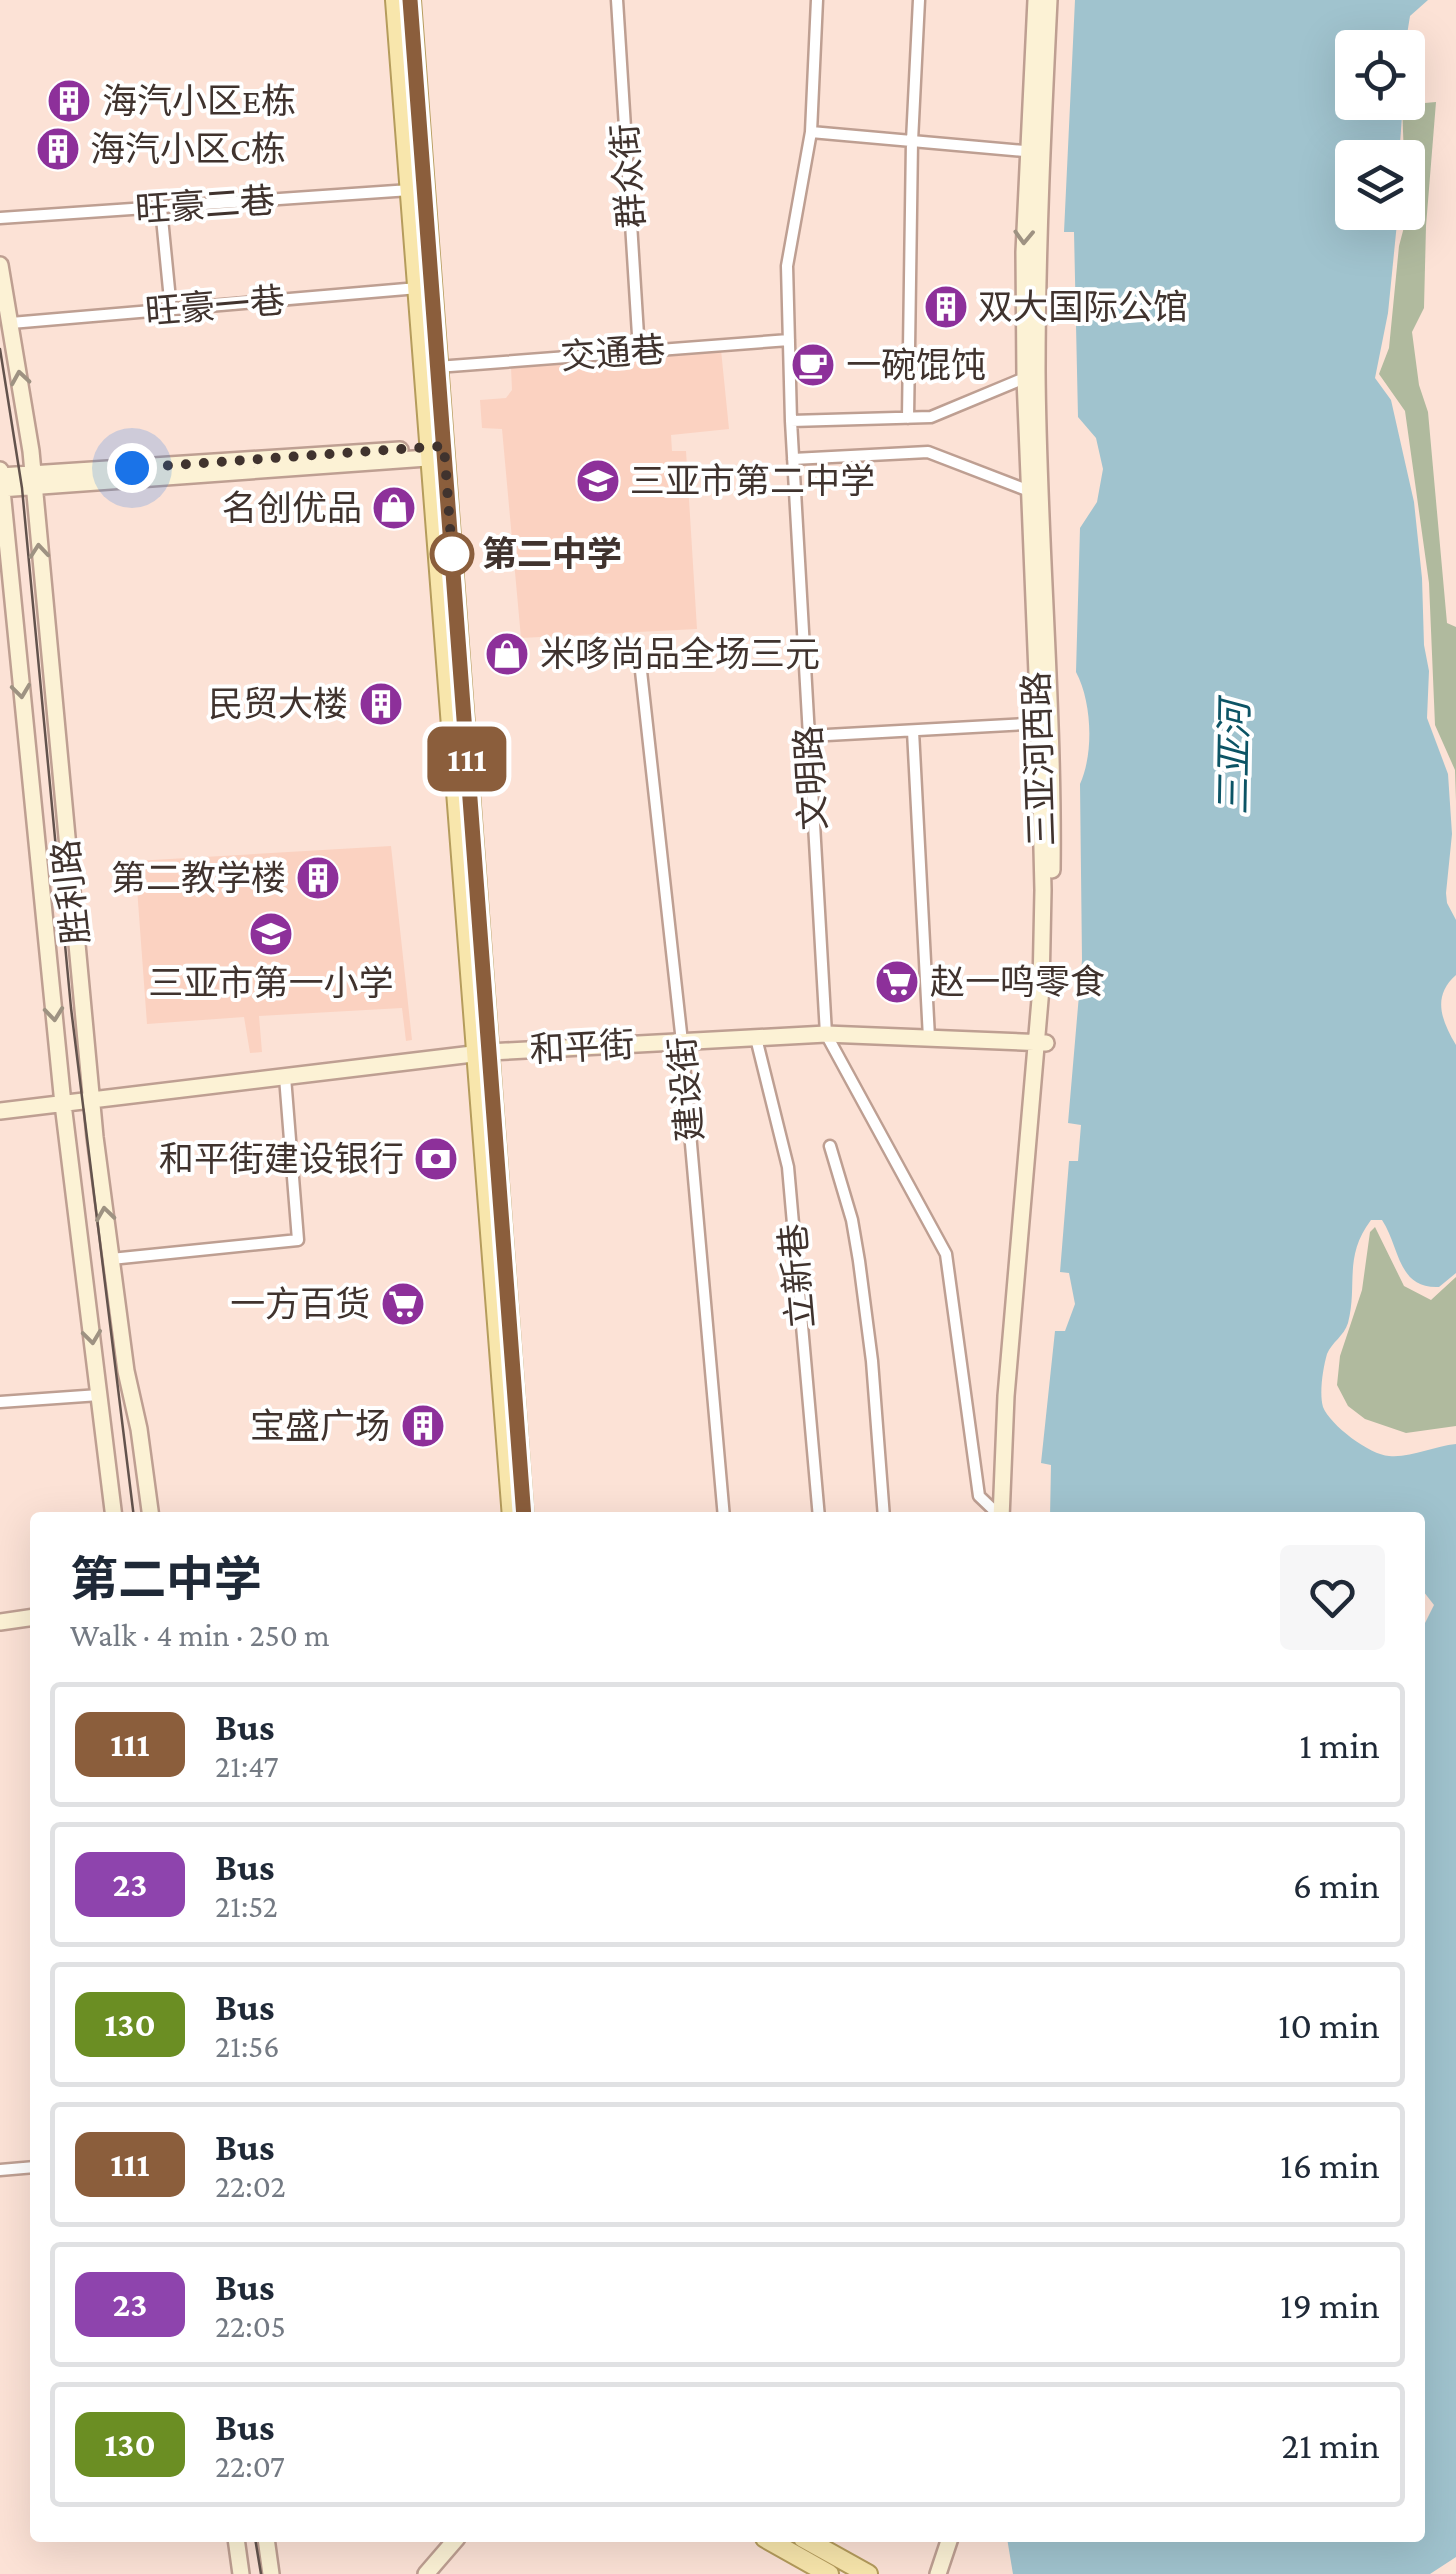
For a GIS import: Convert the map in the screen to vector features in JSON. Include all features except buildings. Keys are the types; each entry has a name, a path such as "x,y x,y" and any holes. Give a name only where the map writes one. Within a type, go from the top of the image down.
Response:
{"main road":[{"path":"395,0 418,288 437,452 483,1053 523,1512"},
{"path":"410,0 438,367 437,452"},
{"name":"三亚河西路","path":"1035,152 1036,0"},
{"name":"三亚河西路","path":"1000,1512 1004,1424 1052,949 1024,252 1049,0"},
{"name":"胜利路","path":"0,265 12,323 33,481 91,1101 150,1512"},
{"path":"0,480 33,481 437,452"},
{"name":"胜利路","path":"0,480 63,1104 113,1512"},
{"name":"和平街","path":"0,1111 483,1053 826,1034 1042,1043"},
{"name":"三亚河西路","path":"1009,1512 1042,1043"},
{"path":"483,1053 512,1512"},
{"path":"0,1622 30,1618"},
{"path":"237,2542 241,2574"},
{"path":"266,2542 270,2574"},
{"path":"426,2574 454,2542"},
{"path":"437,2574 464,2542"},
{"path":"772,2542 829,2574"},
{"path":"810,2542 868,2574"},
{"path":"938,2574 949,2542"},
{"path":"948,2574 959,2542"}],"street":[{"name":"群众街","path":"617,0 639,351"},
{"name":"文明路","path":"816,0 811,132 787,266 826,1034 946,1254 979,1496 995,1512"},
{"path":"908,418 912,141 919,0"},
{"path":"811,132 1035,152"},
{"name":"旺豪二巷","path":"0,218 410,190"},
{"path":"161,208 170,310"},
{"name":"旺豪一巷","path":"12,323 418,288"},
{"name":"交通巷","path":"438,367 789,340"},
{"path":"792,421 931,417 1031,375"},
{"path":"794,459 928,452 1036,494"},
{"name":"建设街","path":"640,662 682,1042 723,1512"},
{"path":"809,736 1045,723"},
{"path":"913,731 929,1038"},
{"name":"立新巷","path":"756,1038 788,1167 818,1512"},
{"path":"111,1258 298,1240 286,1077"},
{"path":"830,1146 852,1220 872,1361 884,1512"},
{"path":"0,1402 99,1395"},
{"path":"0,2170 30,2167"}],"shaded area":[{"name":"三亚市第二中学","path":"721,350 729,429 671,435 672,451 686,451 697,629 521,638 502,429 482,428 480,400 506,398 512,390 511,367"},
{"name":"三亚市第一小学","path":"391,846 412,1040 406,1041 402,1008 259,1016 262,1052 250,1053 244,1017 147,1024 135,861"}],"green space":[{"path":"1436,102 1424,308 1412,332 1419,385 1428,412 1447,623 1456,627 1456,801 1455,770 1435,725 1429,583 1405,411 1379,374 1389,348 1403,230 1425,230 1425,140 1403,140 1403,120 1425,120 1425,103"},
{"path":"1375,1227 1404,1286 1431,1300 1456,1277 1456,1426 1406,1433 1365,1419 1348,1406 1337,1385 1340,1356 1362,1290 1370,1232"}],"water":[{"name":"三亚河","path":"1075,0 1428,0 1410,16 1408,30 1335,30 1335,120 1402,120 1400,140 1335,140 1335,230 1396,230 1388,313 1375,378 1391,400 1414,502 1429,671 1427,718 1448,774 1452,834 1446,893 1456,920 1456,975 1444,991 1441,1008 1456,1045 1456,1273 1439,1287 1415,1281 1407,1274 1382,1220 1371,1220 1357,1246 1348,1323 1327,1354 1321,1395 1327,1414 1342,1430 1381,1454 1406,1455 1456,1444 1456,2557 1430,2574 1013,2574 1008,2542 1425,2542 1425,1623 1434,1605 1425,1593 1425,1512 1050,1512 1051,1465 1041,1463 1055,1331 1065,1331 1075,1304 1069,1273 1060,1272 1069,1161 1078,1161 1081,1125 1068,1123 1082,960 1080,784 1089,743 1088,712 1076,672 1080,528 1097,502 1103,469 1096,438 1078,417 1074,232 1064,232"}],"tram line":[{"path":"0,349 22,488 71,1008 133,1512"},
{"path":"256,2542 261,2574"}],"bus line":[{"name":"111","path":"410,0 524,1512"}],"place":[{"name":"海汽小区E栋","path":"69,101"},
{"name":"海汽小区C栋","path":"58,149"},
{"name":"双大国际公馆","path":"946,307"},
{"name":"一碗馄饨","path":"813,365"},
{"name":"三亚市第二中学","path":"598,481"},
{"name":"名创优品","path":"394,508"},
{"name":"第二中学","path":"452,554"},
{"name":"米哆尚品全场三元","path":"507,654"},
{"name":"民贸大楼","path":"381,704"},
{"name":"第二教学楼","path":"318,878"},
{"name":"三亚市第一小学","path":"271,934"},
{"name":"赵一鸣零食","path":"897,982"},
{"name":"和平街建设银行","path":"436,1159"},
{"name":"一方百货","path":"403,1304"},
{"name":"宝盛广场","path":"423,1426"}],"route":[{"path":"132,468 444,446 452,554"}]}
